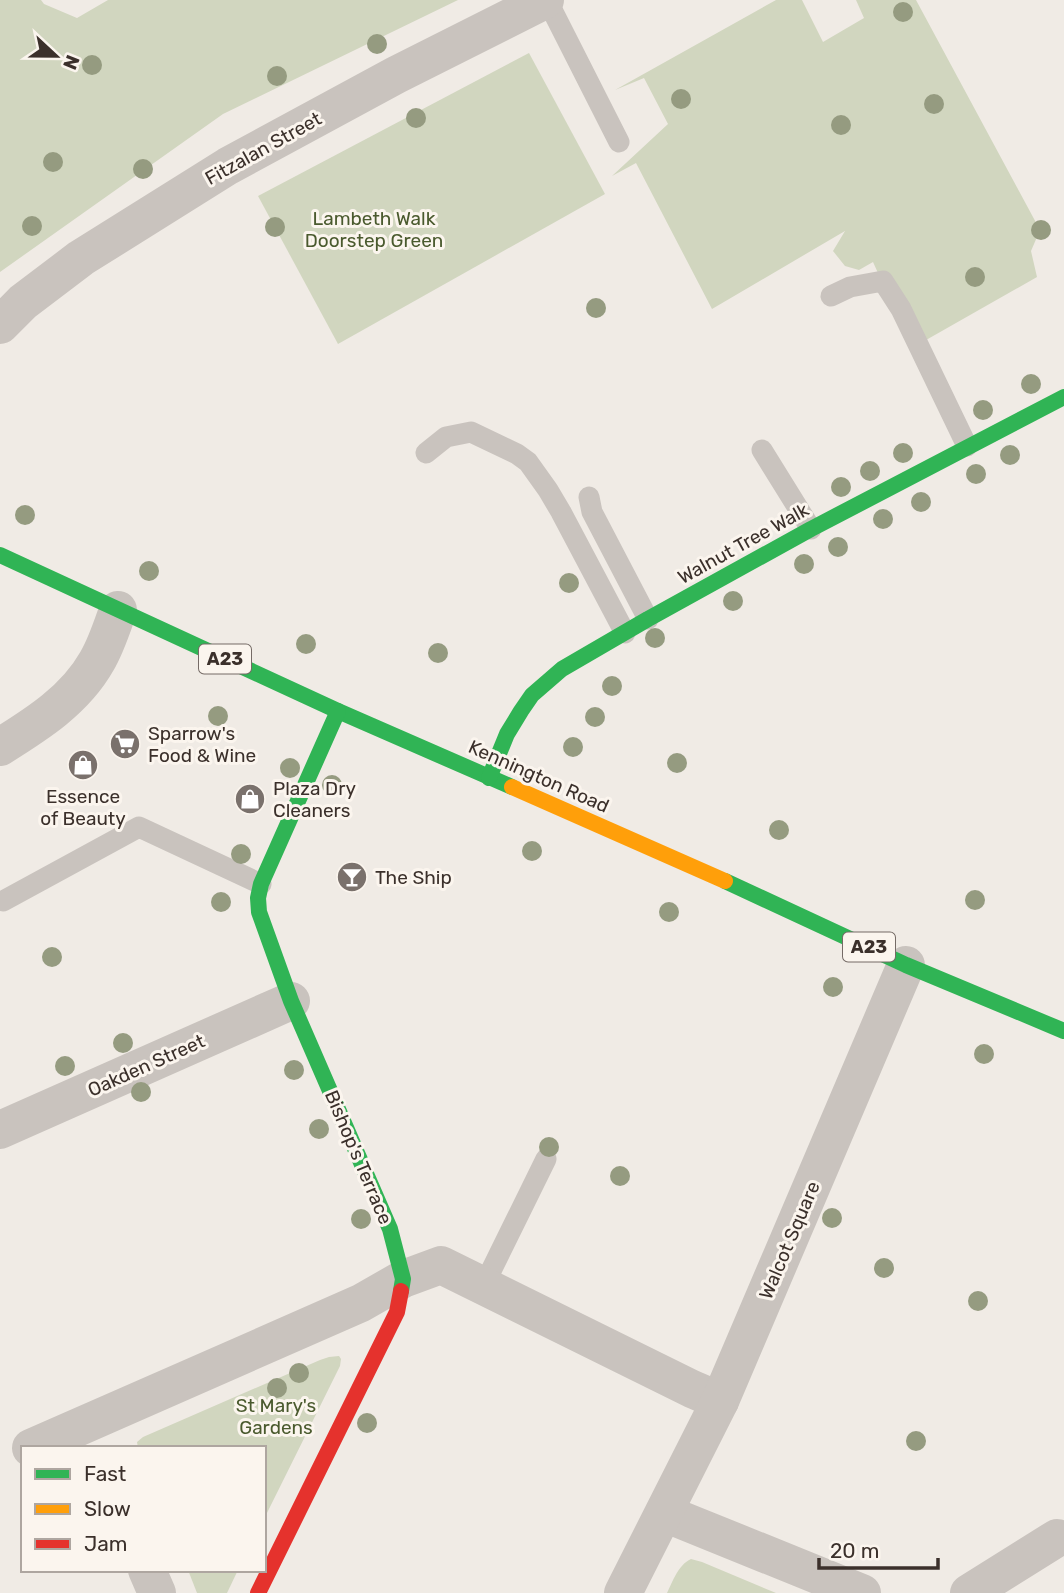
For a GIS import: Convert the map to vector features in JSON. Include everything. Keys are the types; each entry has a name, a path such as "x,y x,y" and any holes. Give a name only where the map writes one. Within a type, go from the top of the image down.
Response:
{"street":[{"name":"Fitzalan Street","path":"0,325 23,302 81,258 228,166 396,75 546,0"},
{"name":"Walnut Tree Walk","path":"489,778 507,734 532,695 562,669 811,529 1064,397"},
{"name":"Kennington Road","path":"0,555 338,711 746,890 906,965 1064,1031"},
{"path":"0,747 36,725 65,702 86,678 99,659 118,610"},
{"name":"Bishop's Terrace","path":"338,711 261,884 259,912 292,1000 390,1229 403,1279"},
{"name":"Walcot Square","path":"623,1593 720,1401 906,965"},
{"name":"Oakden Street","path":"0,1130 292,1000"},
{"path":"41,1446 89,1436 361,1303 403,1279 441,1265 720,1401"},
{"path":"258,1593 397,1312 403,1279"},
{"path":"0,1461 21,1452"},
{"path":"664,1513 862,1593"},
{"path":"969,1593 1057,1538"},
{"path":"148,1572 157,1593"}],"lane":[{"path":"546,0 619,142"},
{"path":"831,296 850,286 883,281 901,309 967,446"},
{"path":"426,453 446,436 471,432 517,454 528,463 561,512 625,633"},
{"path":"762,450 811,529"},
{"path":"589,497 592,512 648,619"},
{"path":"2,901 139,827 261,884"},
{"path":"483,1287 546,1159"}],"green space":[{"path":"0,0 41,0 44,4 77,18 108,0 458,0 223,114 0,272"},
{"path":"776,0 802,0 823,42 864,18 856,0 916,0 1040,230 1031,251 1037,277 912,348 873,262 859,270 845,266 833,251 845,231 712,309 636,163 612,176 668,124 644,78 615,90"},
{"name":"Lambeth Walk Doorstep Green","path":"529,53 605,194 338,344 258,196"},
{"name":"St Mary's Gardens","path":"339,1356 340,1366 266,1515 266,1446 138,1446 137,1442 143,1437 329,1357"},
{"path":"691,1559 776,1593 667,1593 679,1569"},
{"path":"189,1572 237,1572 227,1593 197,1593"}],"traffic: fast":[{"path":"489,778 507,734 521,711 532,695 562,669 811,529 1064,397"},
{"path":"0,555 338,711 512,787"},
{"path":"338,711 261,884 259,912 291,1001 390,1229 403,1279 401,1291"},
{"path":"725,881 906,965 1064,1031"}],"traffic: slow":[{"path":"512,787 725,881"}],"traffic: jam":[{"path":"258,1593 397,1312 401,1291"}],"place":[{"name":"Sparrow's Food & Wine","path":"125,744"},
{"name":"Essence of Beauty","path":"83,765"},
{"name":"Plaza Dry Cleaners","path":"250,799"},
{"name":"The Ship","path":"352,877"}]}
